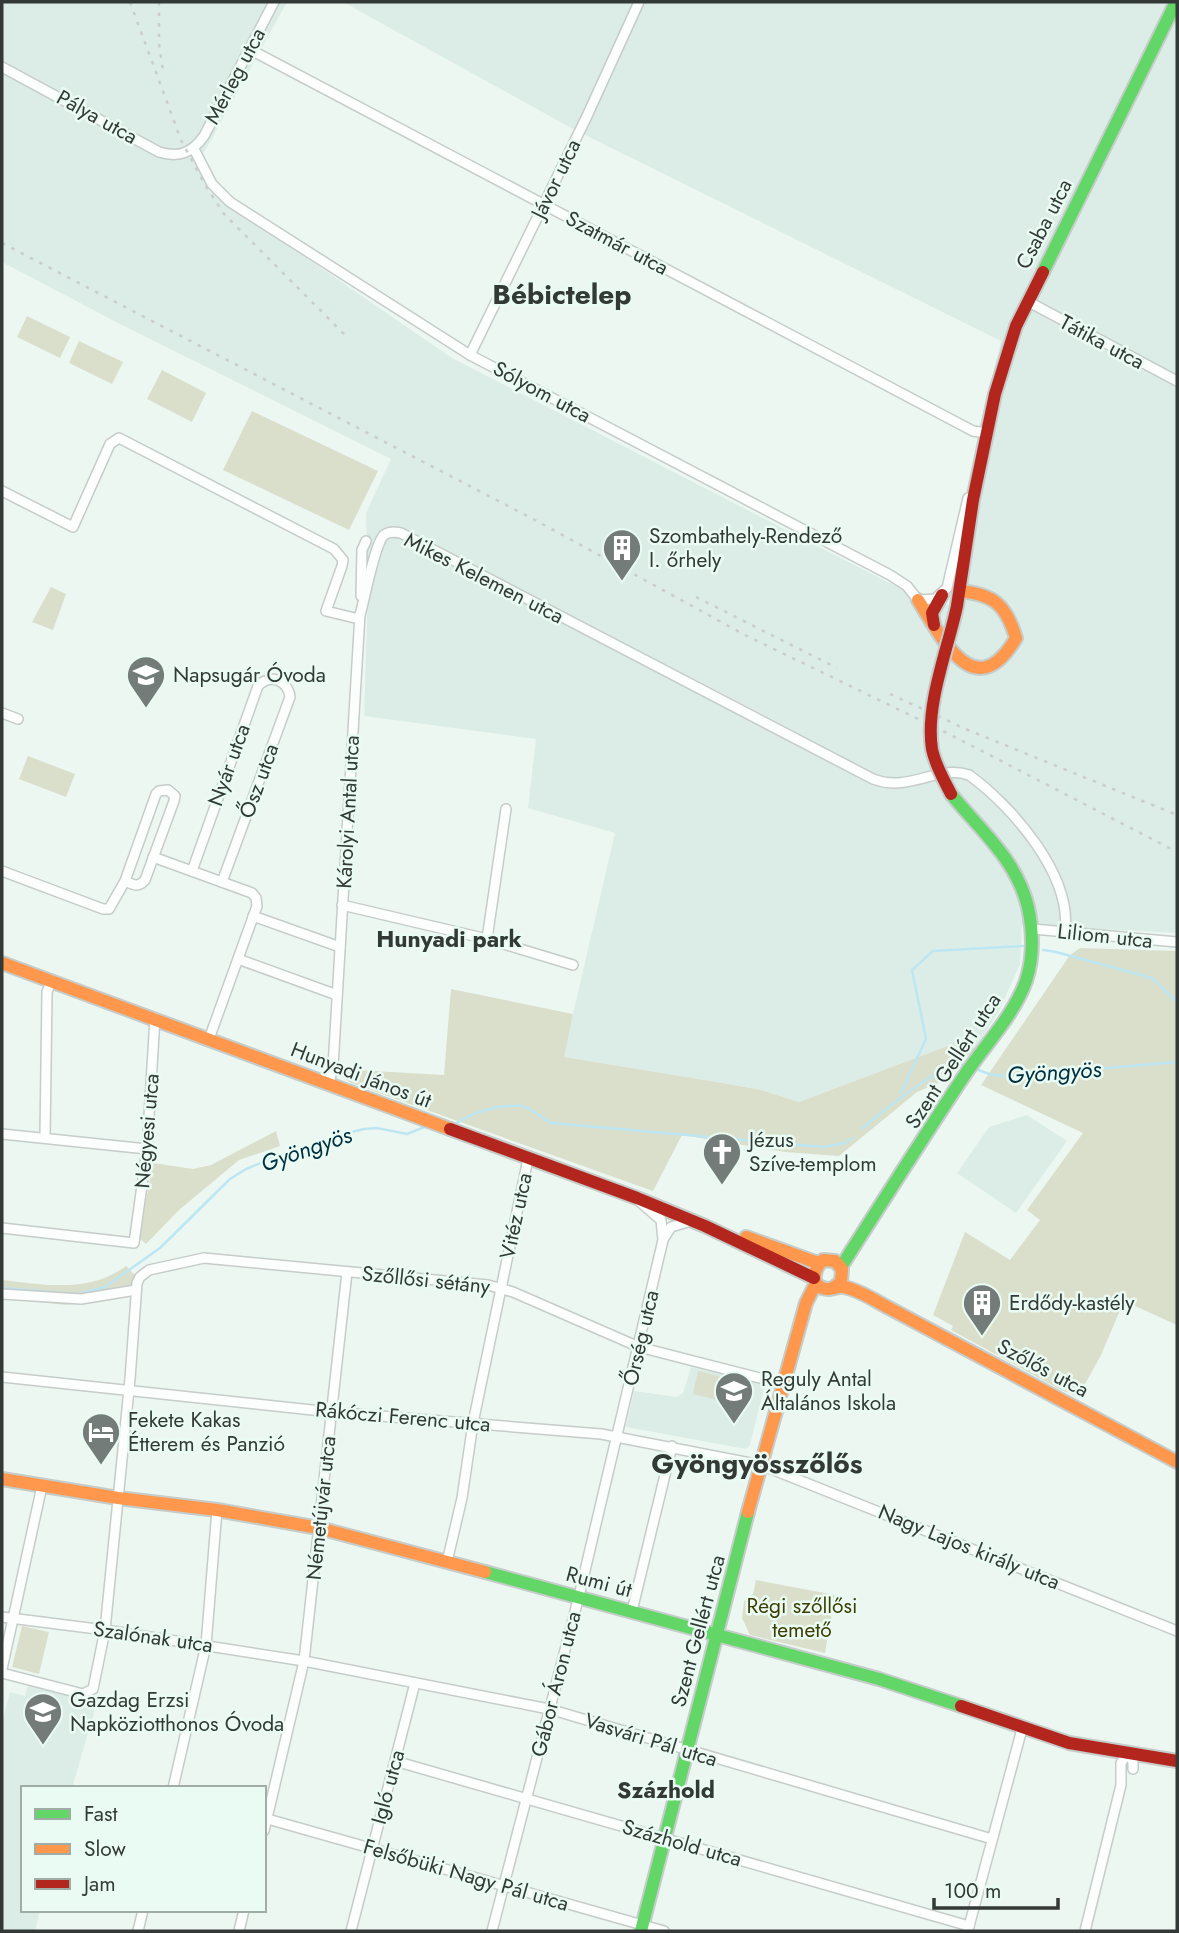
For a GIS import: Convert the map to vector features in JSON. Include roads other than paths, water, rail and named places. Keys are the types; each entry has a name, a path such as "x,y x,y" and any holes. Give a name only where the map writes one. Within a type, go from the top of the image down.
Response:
{"street":[{"name":"Mérleg utca","path":"194,149 204,136 274,2"},
{"name":"Jávor utca","path":"470,355 587,116 639,2"},
{"name":"Csaba utca","path":"931,746 937,691 957,606 987,433 1008,350 1027,301 1177,2"},
{"name":"Szatmár utca","path":"249,49 973,431 987,433"},
{"name":"Pálya utca","path":"2,66 159,152 174,155 194,149"},
{"name":"Sólyom utca","path":"194,149 212,184 230,202 470,355 890,575 906,586 918,600"},
{"name":"Tátika utca","path":"1027,301 1177,381"},
{"path":"2,491 73,527 110,444 119,438 334,549 343,560 326,611 359,619"},
{"name":"Csaba utca","path":"942,595 947,588 971,483 979,476"},
{"name":"Mikes Kelemen utca","path":"359,619 378,546 385,535 391,532 401,533 873,779 893,785 949,773 961,772 969,775 1012,812 1033,841 1051,871 1061,896 1066,916 1065,931"},
{"name":"Károlyi Antal utca","path":"329,1083 334,1066 362,550 366,541"},
{"path":"918,600 951,654 968,668 994,664 1004,657 1016,638 1010,617 999,603 988,596 959,591"},
{"path":"918,600 929,601 942,595"},
{"path":"934,626 932,613 942,595"},
{"name":"Nyár utca","path":"192,871 258,686 270,678 282,682"},
{"name":"Ősz utca","path":"222,882 290,697 289,689 282,682"},
{"path":"2,713 18,719"},
{"name":"Szent Gellért utca","path":"641,1928 761,1465 806,1303 823,1284 841,1282 839,1267 974,1060 997,1033 1021,990 1034,953 1033,929 1022,891 1010,864 991,838 951,794 937,766 931,746"},
{"path":"2,871 103,909 110,909 125,881 156,794 163,790 174,796 145,880 136,886 125,881"},
{"path":"487,939 506,809"},
{"path":"153,857 251,893 256,898 257,906 209,1039"},
{"path":"342,905 487,939 573,965"},
{"path":"253,916 340,947"},
{"name":"Liliom utca","path":"1033,929 1177,942"},
{"path":"238,959 337,995"},
{"name":"Hunyadi János út","path":"2,962 637,1198 699,1223 823,1284"},
{"path":"45,1138 47,992 52,980"},
{"name":"Négyesi utca","path":"2,1228 134,1243 147,1149 155,1018"},
{"path":"2,1134 147,1149"},
{"name":"Vitéz utca","path":"447,1562 528,1159"},
{"path":"637,1198 662,1220 663,1240"},
{"path":"663,1240 670,1227 699,1223"},
{"name":"Hunyadi János út","path":"699,1223 724,1229 818,1263"},
{"name":"Őrség utca","path":"618,1436 663,1240"},
{"name":"Szőllősi sétány","path":"136,1290 140,1277 149,1270 204,1258 502,1288 639,1347 783,1384"},
{"path":"823,1284 814,1270 818,1263 839,1267"},
{"name":"Szőlős utca","path":"839,1267 891,1309"},
{"name":"Németújvár utca","path":"266,1818 304,1661 347,1272"},
{"name":"Szőlős utca","path":"823,1284 844,1287 891,1309 1177,1462"},
{"path":"2,1294 81,1299 136,1290 105,1630 93,1689 88,1693 83,1694 2,1671 42,1486"},
{"name":"Rákóczi Ferenc utca","path":"2,1377 331,1412 618,1436 761,1465"},
{"name":"Gábor Áron utca","path":"492,1931 618,1436"},
{"path":"632,1611 672,1446"},
{"name":"Nagy Lajos király utca","path":"761,1465 1177,1631"},
{"name":"Rumi út","path":"2,1479 117,1498 217,1510 319,1528 719,1634 912,1689 1021,1729 1069,1743 1177,1761"},
{"path":"173,1786 206,1645 217,1510"},
{"name":"Szalónak utca","path":"2,1617 304,1661"},
{"name":"Vasvári Pál utca","path":"304,1661 549,1709 687,1752 992,1839"},
{"name":"Igló utca","path":"351,1931 415,1684"},
{"path":"969,1929 1021,1729"},
{"path":"1103,1750 1120,1768"},
{"path":"1085,1931 1121,1785 1120,1768 1127,1754 1133,1761 1133,1769"},
{"path":"1121,1785 1141,1761 1151,1757"},
{"name":"Százhold utca","path":"395,1761 969,1929"},
{"name":"Felsőbüki Nagy Pál utca","path":"266,1818 505,1885 641,1928 664,1931"},
{"path":"138,1931 143,1912"},
{"path":"239,1931 244,1912"}],"waterway":[{"name":"Gyöngyös","path":"901,1093 926,1039 912,970 933,951 1023,946"},
{"name":"Gyöngyös","path":"1043,950 1152,978 1177,1002"},
{"name":"Gyöngyös","path":"863,1128 932,1076 958,1062 967,1066"},
{"name":"Gyöngyös","path":"973,1068 992,1075 1015,1076 1177,1062"},
{"name":"Gyöngyös","path":"450,1122 455,1124 495,1108 521,1106 551,1123 823,1147 845,1143 852,1138"},
{"name":"Gyöngyös","path":"2,1288 78,1294 105,1287 160,1248 230,1179 246,1169 278,1156 324,1145 336,1136 364,1129 377,1128 407,1134 427,1126"}],"railway":[{"path":"130,2 181,140 205,185 224,214 347,337"},
{"path":"159,2 159,44 163,71"},
{"path":"2,243 535,520 745,635 947,733 1177,852"},
{"path":"696,597 837,668"},
{"path":"890,694 968,730 1177,815"}],"place":[{"name":"Szombathely-Rendező I. őrhely","path":"622,582"},
{"name":"Napsugár Óvoda","path":"146,709"},
{"name":"Jézus Szíve-templom","path":"722,1186"},
{"name":"Erdődy-kastély","path":"982,1337"},
{"name":"Reguly Antal Általános Iskola","path":"734,1425"},
{"name":"Fekete Kakas Étterem és Panzió","path":"101,1466"},
{"name":"Gazdag Erzsi Napköziotthonos Óvoda","path":"43,1746"}],"district":[{"name":"Bébictelep","path":"562,294"},
{"name":"Hunyadi park","path":"449,939"},
{"name":"Gyöngyösszőlős","path":"757,1463"},
{"name":"Százhold","path":"666,1790"}],"park label":[{"name":"Régi szőllősi temető","path":"802,1618"}]}
